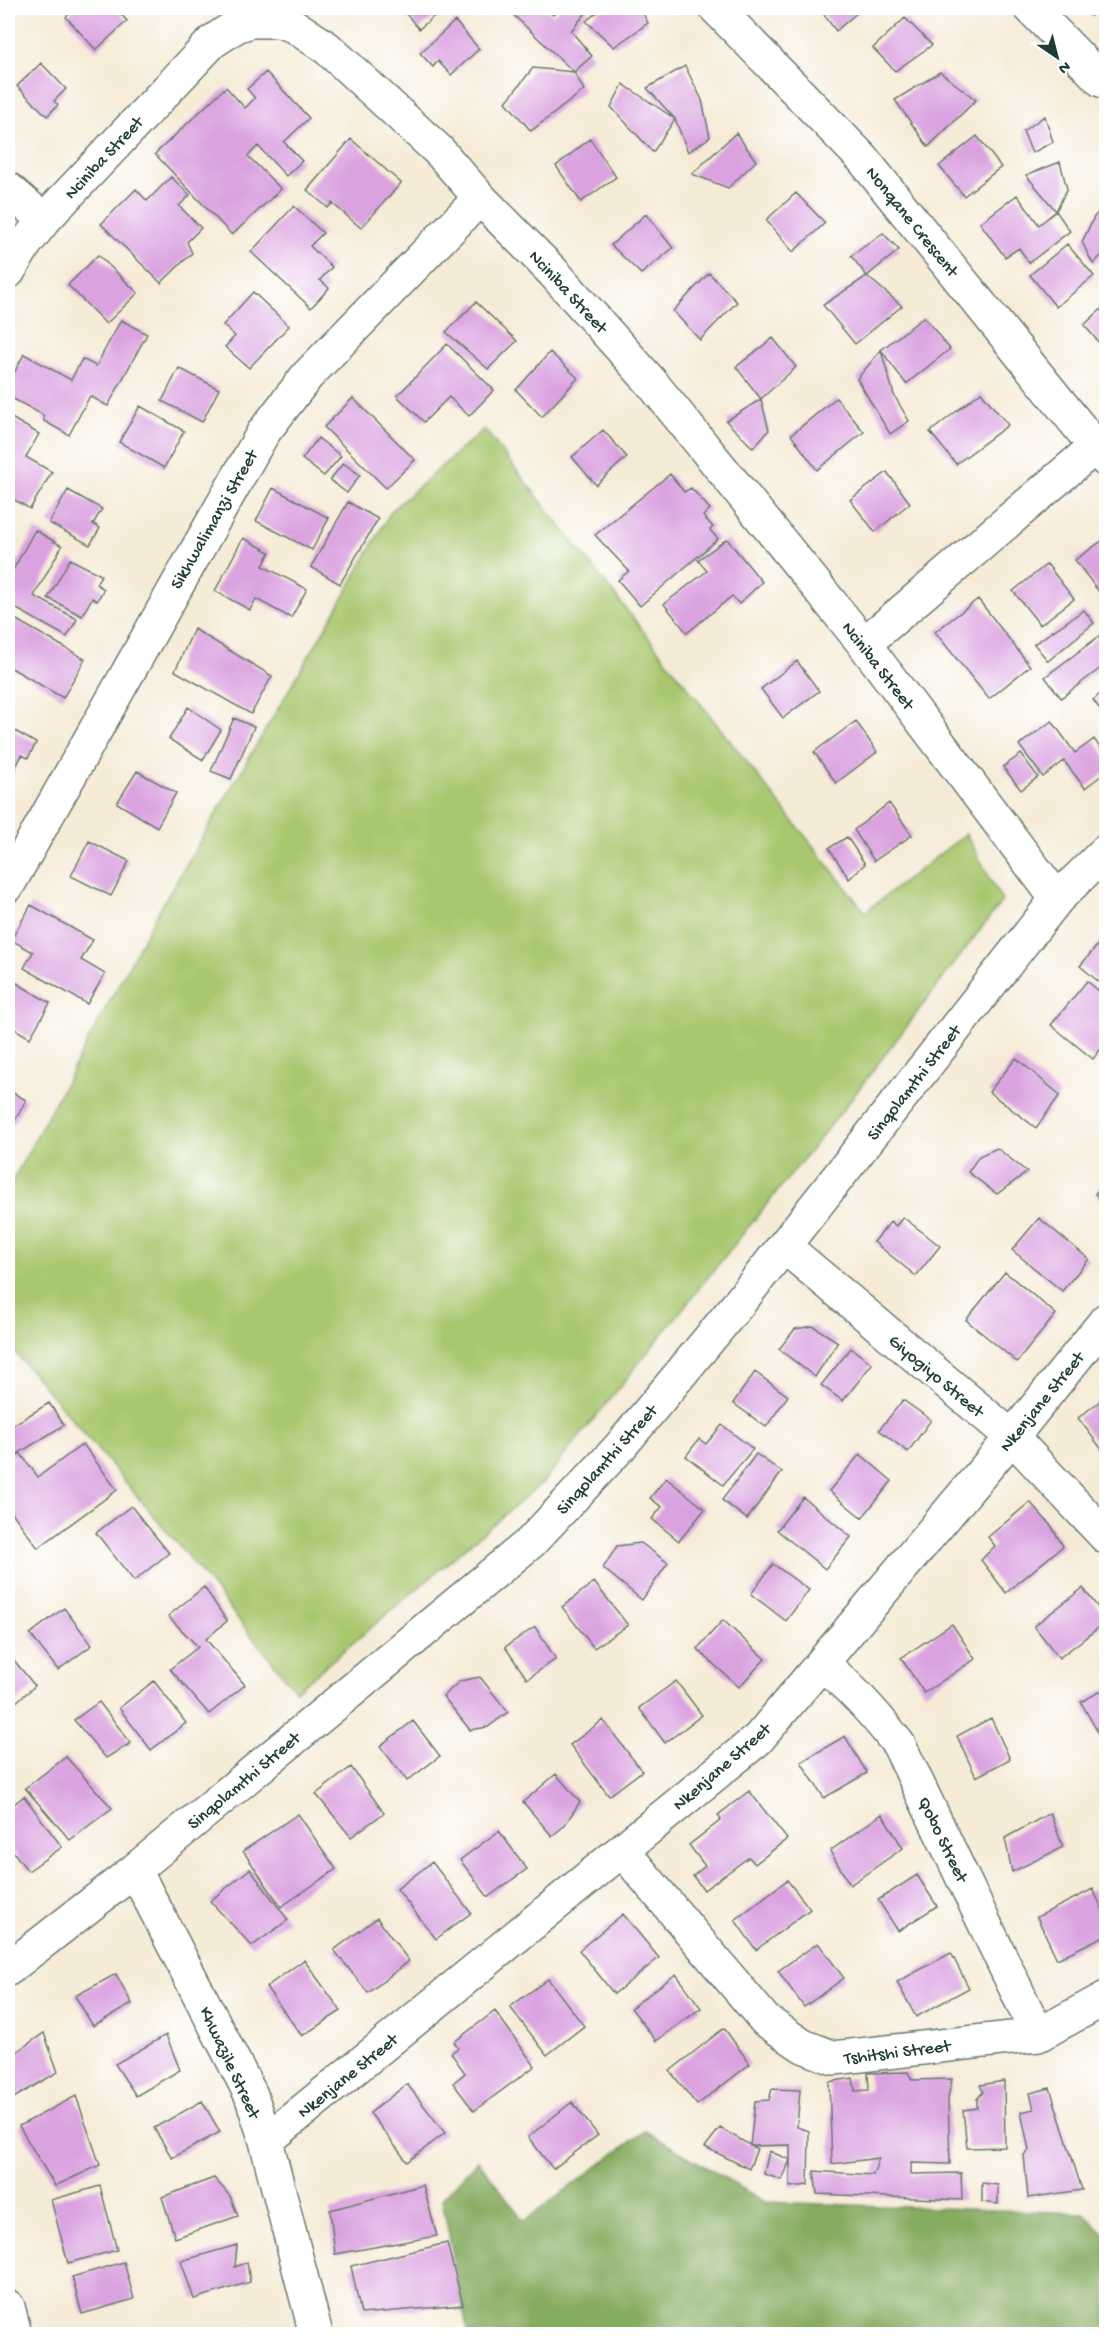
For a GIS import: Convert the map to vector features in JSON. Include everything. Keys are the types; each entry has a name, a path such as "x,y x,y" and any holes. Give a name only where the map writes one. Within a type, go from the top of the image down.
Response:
{"street":[{"name":"Nonqane Crescent","path":"716,8 881,180 1101,454 864,644"},
{"path":"1031,8 1105,88"},
{"name":"Nciniba Street","path":"8,272 44,220 206,48 236,26 251,21 266,20 294,26 327,48 439,151 480,198 553,272 651,382 864,644 1057,899"},
{"path":"8,189 44,220"},
{"name":"Sikhwalimanzi Street","path":"8,885 263,433 307,376 480,198"},
{"name":"Sinqolamthi Street","path":"8,1969 135,1870 531,1542 619,1448 785,1247 1057,899 1107,852"},
{"name":"Giyogiyo Street","path":"785,1247 1012,1437 1107,1537"},
{"name":"Nkenjane Street","path":"266,2141 758,1739 1012,1437 1107,1320"},
{"name":"Qobo Street","path":"822,1664 876,1714 899,1745 1038,2035"},
{"name":"Tshitshi Street","path":"622,1850 765,2020 803,2046 834,2058 1038,2035 1107,1998"},
{"name":"Khwazile Street","path":"135,1870 250,2096 266,2141 316,2334"},
{"path":"8,2307 15,2334"}],"green space":[{"path":"484,429 865,912 966,834 1002,901 842,1111 543,1482 296,1691 181,1548 8,1344 8,1189 154,919 342,600 391,511"},
{"path":"645,2131 765,2202 1084,2213 1106,2236 1106,2334 468,2334 442,2199 478,2160 524,2221"}],"building":[{"path":"76,8 115,8 127,21 96,50 66,17"},
{"path":"401,8 444,8 419,29"},
{"path":"506,8 544,8 553,15 560,8 590,8 571,31 592,56 574,72"},
{"path":"603,8 640,8 648,23 614,47 586,21"},
{"path":"819,8 859,8 860,10 836,31"},
{"path":"905,18 932,45 895,71 873,48"},
{"path":"455,21 479,49 451,75 438,61 433,67 420,53"},
{"path":"41,63 66,89 54,101 58,105 47,116 17,86"},
{"path":"685,66 702,100 710,137 688,152 675,119 647,88"},
{"path":"533,68 574,72 584,90 531,131 506,102"},
{"path":"266,72 309,118 284,142 302,161 286,176 258,146 248,156 281,189 232,235 155,154 226,87 245,108 255,98 247,89"},
{"path":"940,72 976,100 928,147 895,100"},
{"path":"623,84 675,119 653,152 611,107"},
{"path":"1045,116 1053,142 1032,153 1023,131"},
{"path":"736,133 756,161 728,188 692,174"},
{"path":"977,136 1001,167 964,196 939,166"},
{"path":"351,139 401,183 361,228 332,203 328,208 307,190"},
{"path":"590,139 616,177 581,202 556,166"},
{"path":"1060,162 1067,189 1056,211 1026,175"},
{"path":"171,177 190,195 179,206 201,228 187,242 192,253 161,283 101,224 136,189 147,201"},
{"path":"796,193 825,223 793,252 766,220"},
{"path":"1017,195 1039,225 1056,211 1070,231 1029,263 1019,248 1005,257 980,223"},
{"path":"1106,205 1106,251 1093,264 1082,242 1094,217"},
{"path":"294,206 323,233 310,246 332,267 320,280 329,288 311,308 251,252"},
{"path":"646,214 673,248 641,274 611,245"},
{"path":"883,233 899,250 867,276 851,256"},
{"path":"1067,244 1094,276 1056,307 1030,275"},
{"path":"98,255 138,293 106,324 68,285"},
{"path":"709,273 737,302 700,340 673,311"},
{"path":"867,276 902,306 855,344 823,305"},
{"path":"253,292 289,326 249,368 225,347 235,336 223,325"},
{"path":"476,302 517,341 488,369 446,332"},
{"path":"1106,305 1106,351 1084,325"},
{"path":"924,317 950,349 906,384 881,350"},
{"path":"121,320 147,334 108,406 90,396 69,435 44,421 43,415 8,396 8,385 24,354 71,380 82,359 96,366"},
{"path":"773,338 796,367 761,399 736,367"},
{"path":"447,344 494,390 469,416 449,397 424,422 397,396"},
{"path":"881,350 894,395 909,421 890,434 857,379"},
{"path":"550,352 578,378 542,417 516,390"},
{"path":"179,368 219,389 202,422 162,401"},
{"path":"981,392 1008,425 956,464 930,432"},
{"path":"353,398 415,460 386,488 324,427"},
{"path":"836,398 864,432 817,470 791,435"},
{"path":"761,399 769,430 753,448 726,421"},
{"path":"140,406 184,431 164,468 119,442"},
{"path":"8,416 39,434 26,457 52,472 30,509 8,496"},
{"path":"603,430 627,457 596,485 572,457"},
{"path":"318,438 341,456 324,476 302,459"},
{"path":"343,463 360,475 347,493 330,480"},
{"path":"887,472 910,503 875,532 850,500"},
{"path":"670,474 684,492 691,488 710,509 703,516 713,527 710,530 718,539 640,606 618,580 629,571 595,535"},
{"path":"273,488 329,518 312,550 256,521"},
{"path":"68,490 102,509 93,524 100,528 90,545 49,523"},
{"path":"348,502 378,519 340,584 311,567"},
{"path":"35,530 62,546 34,596 77,619 67,637 8,604 8,579"},
{"path":"243,538 270,552 263,566 307,589 291,618 256,599 250,610 215,591"},
{"path":"1106,538 1106,587 1099,592 1075,560"},
{"path":"727,539 762,582 739,604 732,596 687,633 664,604 707,571 698,560"},
{"path":"70,559 101,575 96,584 104,589 97,601 92,598 82,616 48,598"},
{"path":"1047,564 1074,599 1040,625 1013,591"},
{"path":"978,599 1030,666 989,699 935,632"},
{"path":"1084,610 1094,623 1048,661 1034,644"},
{"path":"8,615 85,659 63,698 8,666"},
{"path":"194,629 272,676 251,714 175,671"},
{"path":"1106,631 1106,664 1061,698 1045,677"},
{"path":"797,661 819,691 783,718 761,689"},
{"path":"1106,689 1106,717 1093,700"},
{"path":"188,707 221,730 203,760 169,739"},
{"path":"234,718 254,727 231,779 211,771"},
{"path":"856,721 877,752 836,783 814,752"},
{"path":"1052,721 1075,753 1094,739 1106,756 1106,772 1085,788 1064,761 1043,777 1019,745"},
{"path":"8,727 36,743 28,758 22,755 8,782"},
{"path":"1021,754 1038,777 1021,790 1003,767"},
{"path":"137,771 176,793 157,827 117,803"},
{"path":"889,803 912,835 874,861 854,830"},
{"path":"847,837 865,864 849,879 829,848"},
{"path":"89,841 129,861 111,896 71,876"},
{"path":"31,905 93,940 81,960 105,974 87,1004 24,968 33,952 11,940"},
{"path":"1106,935 1106,988 1080,966"},
{"path":"1087,981 1106,997 1106,1012 1103,1017 1106,1020 1106,1042 1093,1059 1051,1025"},
{"path":"15,982 50,1003 30,1038 8,1025 8,995"},
{"path":"1016,1058 1060,1095 1036,1128 989,1092"},
{"path":"8,1090 26,1100 8,1134"},
{"path":"997,1148 1027,1172 997,1194 968,1172 979,1156"},
{"path":"1106,1180 1106,1203 1095,1194"},
{"path":"903,1217 940,1246 916,1276 874,1242 891,1221 896,1226"},
{"path":"1039,1218 1089,1259 1062,1291 1012,1250"},
{"path":"1005,1272 1056,1314 1017,1362 966,1320"},
{"path":"813,1326 838,1342 815,1377 779,1349 795,1329"},
{"path":"851,1348 872,1364 843,1401 821,1385"},
{"path":"755,1372 788,1396 766,1427 733,1403"},
{"path":"903,1400 931,1420 908,1452 879,1430"},
{"path":"1100,1401 1106,1410 1106,1455 1078,1418"},
{"path":"49,1403 64,1425 8,1460 8,1428"},
{"path":"722,1425 753,1449 723,1485 686,1456 699,1439 706,1444"},
{"path":"83,1444 117,1490 38,1548 8,1507 8,1462 20,1453 38,1477"},
{"path":"756,1454 782,1472 747,1519 722,1500"},
{"path":"860,1454 892,1481 862,1518 829,1491"},
{"path":"666,1478 705,1509 679,1541 652,1519 662,1507 650,1498"},
{"path":"803,1497 851,1537 825,1569 777,1530"},
{"path":"1030,1502 1052,1527 1063,1546 1006,1593 981,1560 995,1546 988,1537"},
{"path":"131,1506 169,1553 134,1581 96,1533"},
{"path":"641,1543 668,1563 642,1600 603,1568 617,1546"},
{"path":"773,1564 809,1590 786,1621 751,1594"},
{"path":"594,1582 628,1625 594,1648 562,1607"},
{"path":"204,1587 227,1621 206,1639 245,1685 209,1714 170,1669 198,1647 168,1616"},
{"path":"1083,1588 1106,1618 1106,1622 1059,1658 1034,1626"},
{"path":"64,1608 92,1645 58,1670 30,1634"},
{"path":"723,1620 765,1659 739,1687 697,1649"},
{"path":"952,1624 975,1659 924,1693 901,1658"},
{"path":"535,1627 556,1659 527,1679 505,1647"},
{"path":"8,1653 35,1686 8,1709"},
{"path":"480,1677 508,1712 488,1727 470,1730 443,1696 460,1681"},
{"path":"154,1681 186,1723 151,1750 119,1708"},
{"path":"676,1681 702,1715 665,1743 639,1708"},
{"path":"1106,1688 1106,1735 1101,1738 1081,1702"},
{"path":"99,1702 131,1743 106,1758 74,1720"},
{"path":"991,1718 1010,1759 976,1777 957,1736"},
{"path":"603,1720 642,1771 609,1796 570,1745"},
{"path":"413,1721 440,1756 407,1781 380,1746"},
{"path":"845,1736 867,1773 824,1798 801,1762"},
{"path":"66,1757 112,1808 70,1840 25,1788"},
{"path":"351,1767 384,1813 351,1837 316,1794"},
{"path":"556,1774 580,1802 564,1826 552,1836 523,1802"},
{"path":"749,1791 787,1839 755,1864 749,1857 704,1890 693,1876 705,1866 689,1845 721,1820 718,1815"},
{"path":"24,1796 62,1847 28,1871 8,1845 8,1809"},
{"path":"1050,1813 1063,1847 1012,1872 1005,1838"},
{"path":"298,1814 336,1869 281,1907 243,1851"},
{"path":"882,1814 903,1848 850,1885 830,1851"},
{"path":"499,1831 527,1869 488,1897 460,1860"},
{"path":"432,1862 471,1913 436,1939 397,1889"},
{"path":"250,1869 288,1920 252,1946 210,1901"},
{"path":"917,1875 937,1906 898,1931 878,1900"},
{"path":"787,1880 810,1909 756,1950 735,1920"},
{"path":"1093,1889 1106,1917 1106,1935 1057,1959 1037,1917"},
{"path":"623,1914 659,1958 614,1994 579,1950"},
{"path":"377,1918 409,1961 368,1993 334,1950"},
{"path":"818,1943 844,1978 804,2007 778,1971"},
{"path":"951,1953 969,1988 916,2017 897,1982"},
{"path":"304,1960 341,2011 302,2036 266,1987"},
{"path":"116,1974 132,2004 93,2026 75,1996"},
{"path":"676,1974 701,2008 656,2041 631,2008"},
{"path":"548,1979 584,2026 547,2055 510,2007"},
{"path":"495,2011 535,2066 474,2111 453,2083 465,2073 451,2053 458,2048 454,2042"},
{"path":"724,2028 750,2064 697,2105 670,2071"},
{"path":"44,2033 58,2072 12,2099 8,2092 8,2058"},
{"path":"166,2035 180,2070 136,2096 115,2064"},
{"path":"908,2072 912,2080 952,2079 948,2098 950,2164 911,2163 911,2174 961,2173 962,2200 817,2194 814,2171 873,2175 879,2158 832,2164 829,2082 853,2078 855,2091 869,2090 868,2073"},
{"path":"1004,2081 1005,2147 967,2148 963,2110 977,2108 977,2099 983,2092 980,2085"},
{"path":"407,2084 445,2133 407,2162 370,2113"},
{"path":"1050,2088 1082,2190 1028,2198 1024,2155 1029,2150 1021,2112 1034,2109 1030,2093"},
{"path":"772,2089 800,2090 797,2127 809,2131 808,2185 790,2187 790,2145 750,2146 755,2101 769,2100"},
{"path":"76,2096 100,2165 55,2186 19,2126"},
{"path":"202,2101 220,2132 172,2158 154,2128"},
{"path":"572,2102 598,2135 553,2169 528,2137"},
{"path":"720,2128 757,2149 749,2169 705,2147"},
{"path":"769,2151 790,2160 782,2180 764,2174"},
{"path":"214,2178 230,2196 238,2216 175,2238 162,2197"},
{"path":"982,2183 998,2185 998,2204 982,2202"},
{"path":"423,2185 437,2236 335,2254 330,2210"},
{"path":"100,2186 117,2250 68,2263 51,2200"},
{"path":"447,2243 463,2305 361,2314 351,2266"},
{"path":"237,2245 235,2267 247,2262 250,2282 194,2299 181,2261"},
{"path":"124,2262 134,2299 82,2314 72,2277"}]}
